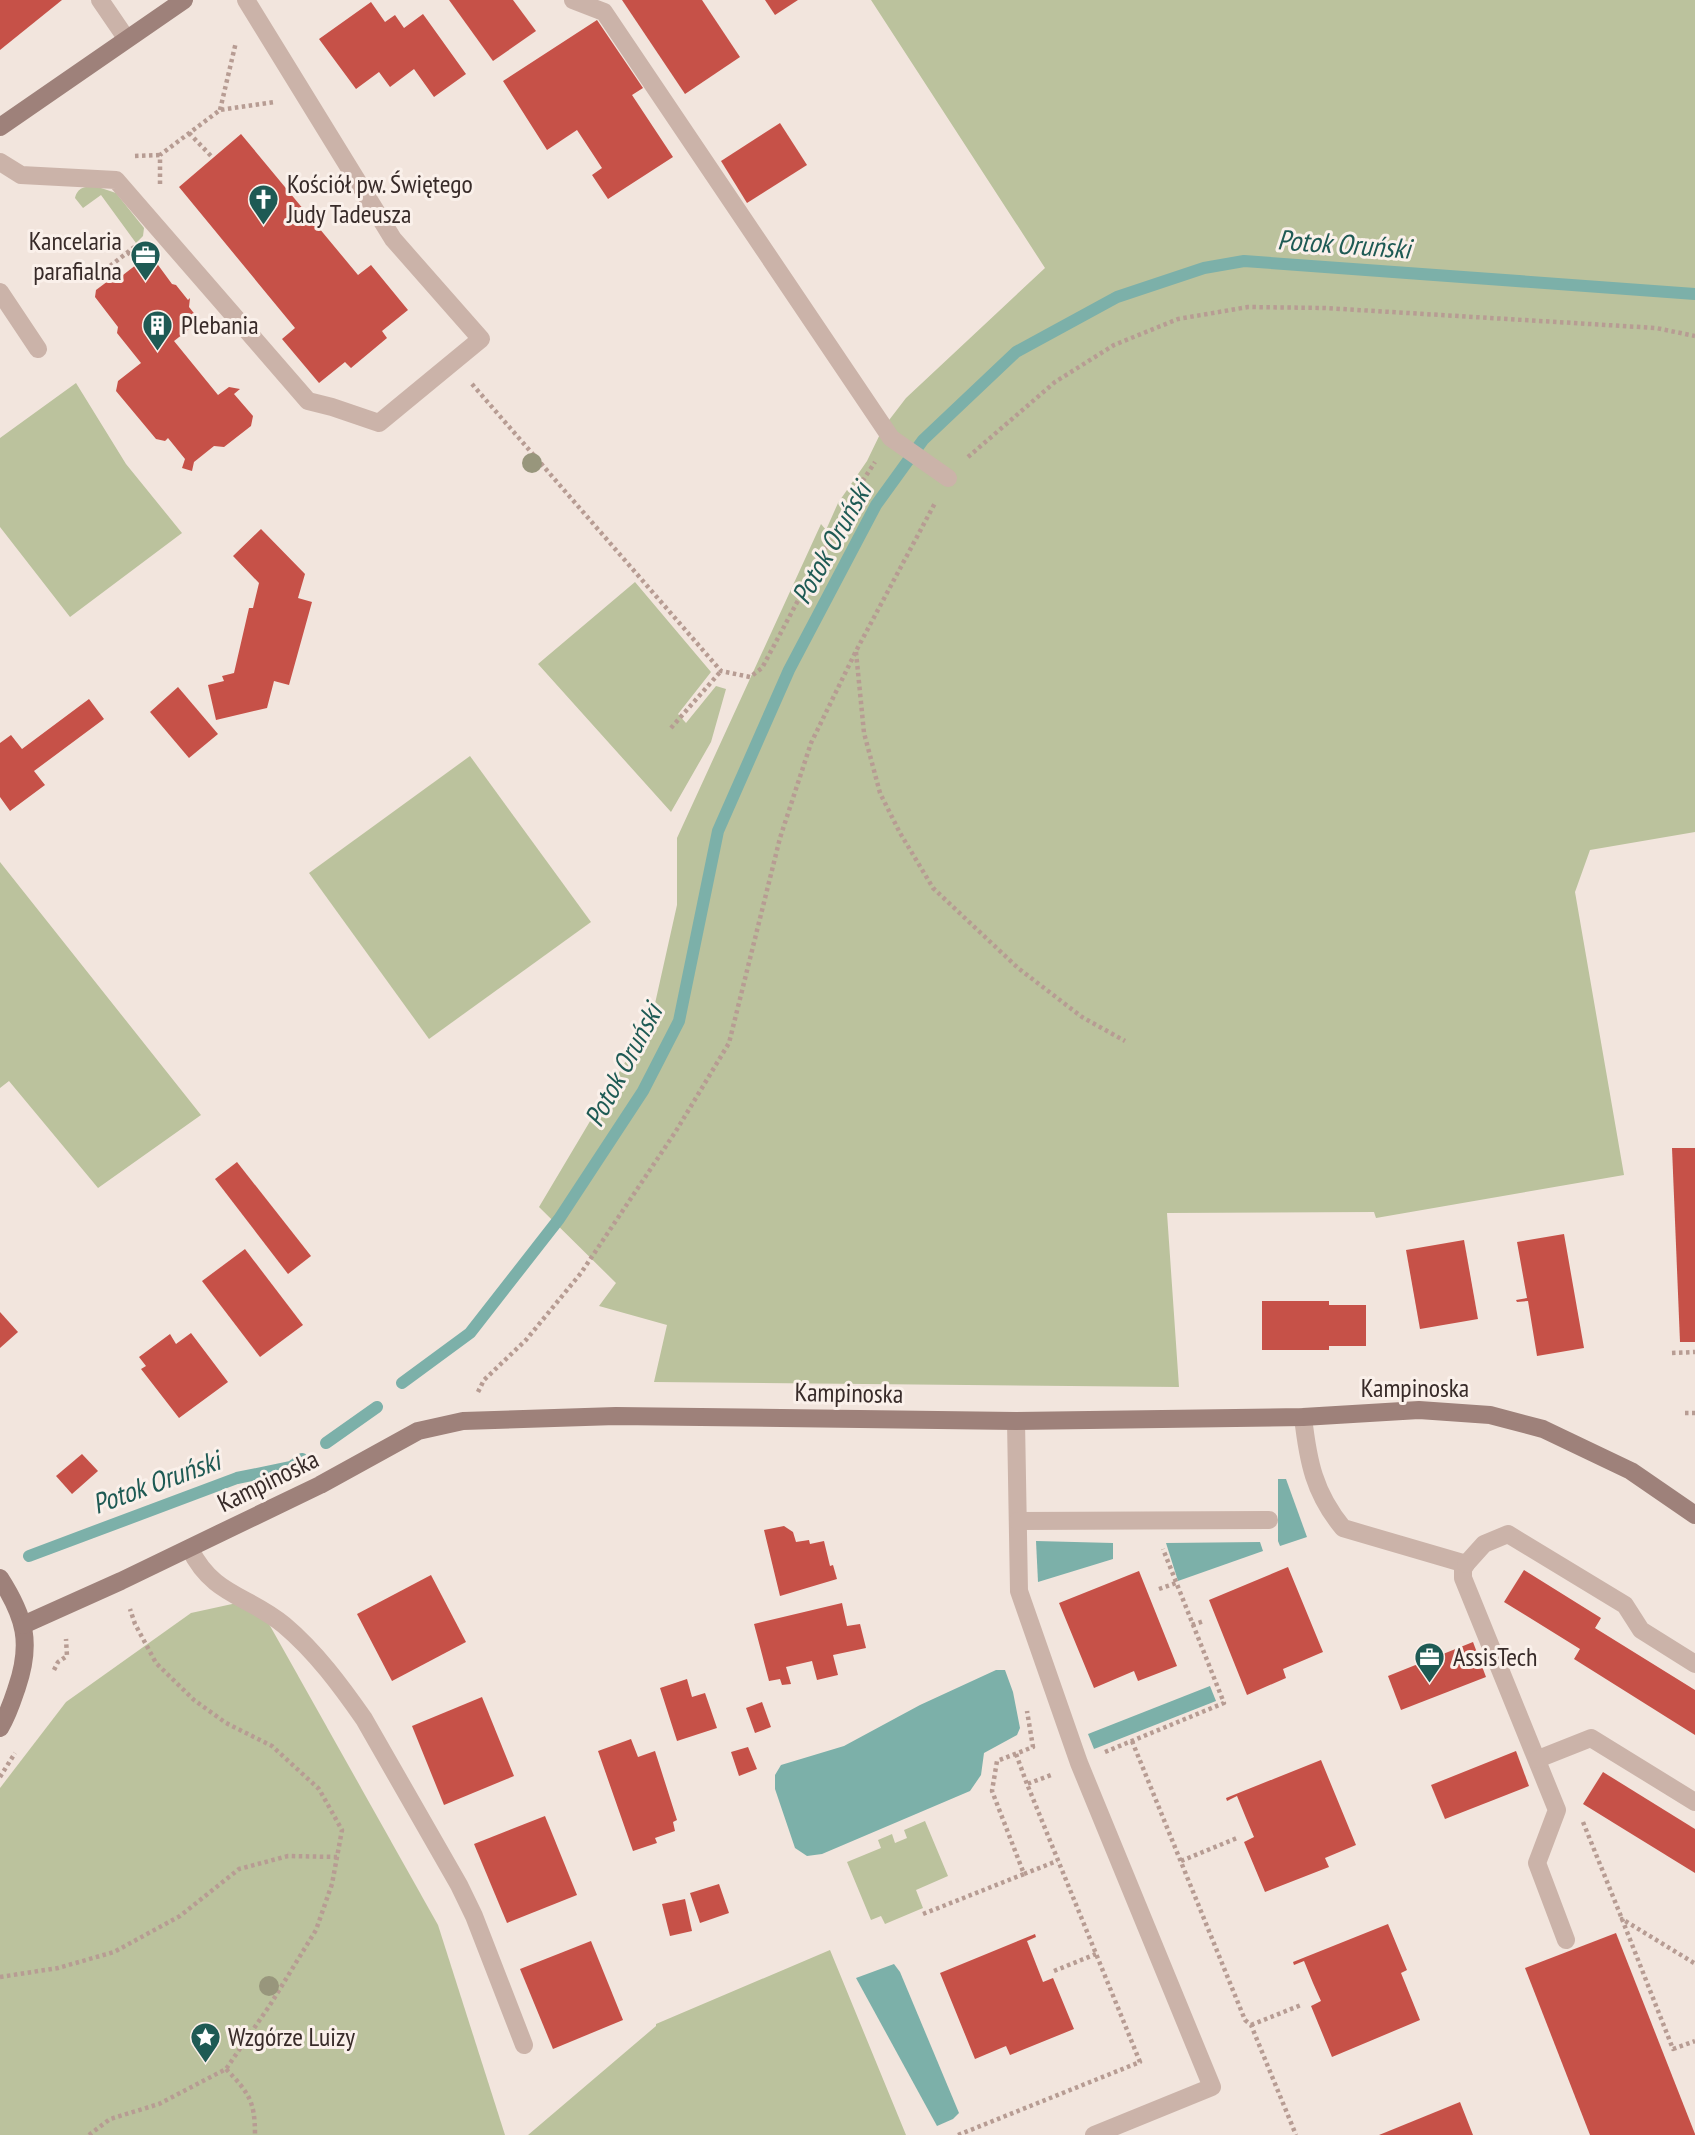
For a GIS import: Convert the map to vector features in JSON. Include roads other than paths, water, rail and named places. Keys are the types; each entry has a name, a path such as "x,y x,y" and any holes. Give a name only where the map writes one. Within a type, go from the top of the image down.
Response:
{"street":[{"path":"100,0 126,38"},
{"path":"0,127 184,0"},
{"path":"0,162 21,175 116,180 308,401 379,423 481,339 393,239 246,0"},
{"path":"573,0 604,12 894,439 948,478"},
{"path":"0,292 38,349"},
{"name":"Kampinoska","path":"23,1625 190,1549 320,1485 418,1431 463,1421 616,1416 1016,1421 1303,1417 1419,1410 1490,1415 1543,1429 1631,1471 1695,1515"},
{"path":"1303,1417 1308,1461 1330,1512 1343,1528 1466,1564"},
{"path":"1016,1421 1019,1591 1079,1763 1212,2087 1094,2135"},
{"path":"1018,1521 1269,1520"},
{"path":"1566,1940 1537,1863 1557,1810 1462,1578 1463,1569 1484,1544 1508,1534 1625,1605 1641,1630 1695,1664"},
{"path":"190,1549 198,1567 209,1578 282,1623 299,1639 347,1694 364,1719 459,1885 474,1916 524,2045"},
{"path":"0,1728 8,1714 25,1662 26,1643 23,1625 3,1583"},
{"path":"1538,1759 1591,1738 1695,1802"}],"water":[{"path":"1278,1479 1286,1479 1307,1537 1280,1546 1278,1541"},
{"path":"1036,1541 1113,1543 1113,1559 1038,1582"},
{"path":"1260,1542 1263,1551 1178,1581 1166,1543"},
{"path":"996,1670 1005,1670 1013,1692 1020,1728 1017,1735 984,1753 981,1775 970,1791 822,1854 807,1856 795,1848 775,1789 775,1775 781,1765 844,1746 920,1705"},
{"path":"1210,1686 1216,1701 1094,1749 1088,1734"},
{"path":"894,1964 900,1972 959,2113 953,2119 937,2126 856,1978"}],"waterway":[{"name":"Potok Oruński","path":"402,1383 470,1333 559,1219 643,1091 679,1021 718,831 789,670 876,505 923,440 1016,352 1117,297 1204,268 1244,261 1695,294"},
{"name":"Potok Oruński","path":"326,1443 377,1407"},
{"name":"Potok Oruński","path":"29,1556 237,1478 291,1467 302,1459"}],"place":[{"name":"Kościół pw. Świętego Judy Tadeusza","path":"264,226"},
{"name":"Kancelaria parafialna","path":"145,283"},
{"name":"Plebania","path":"158,352"},
{"name":"AssisTech","path":"1430,1684"},
{"name":"Wzgórze Luizy","path":"205,2064"}]}
